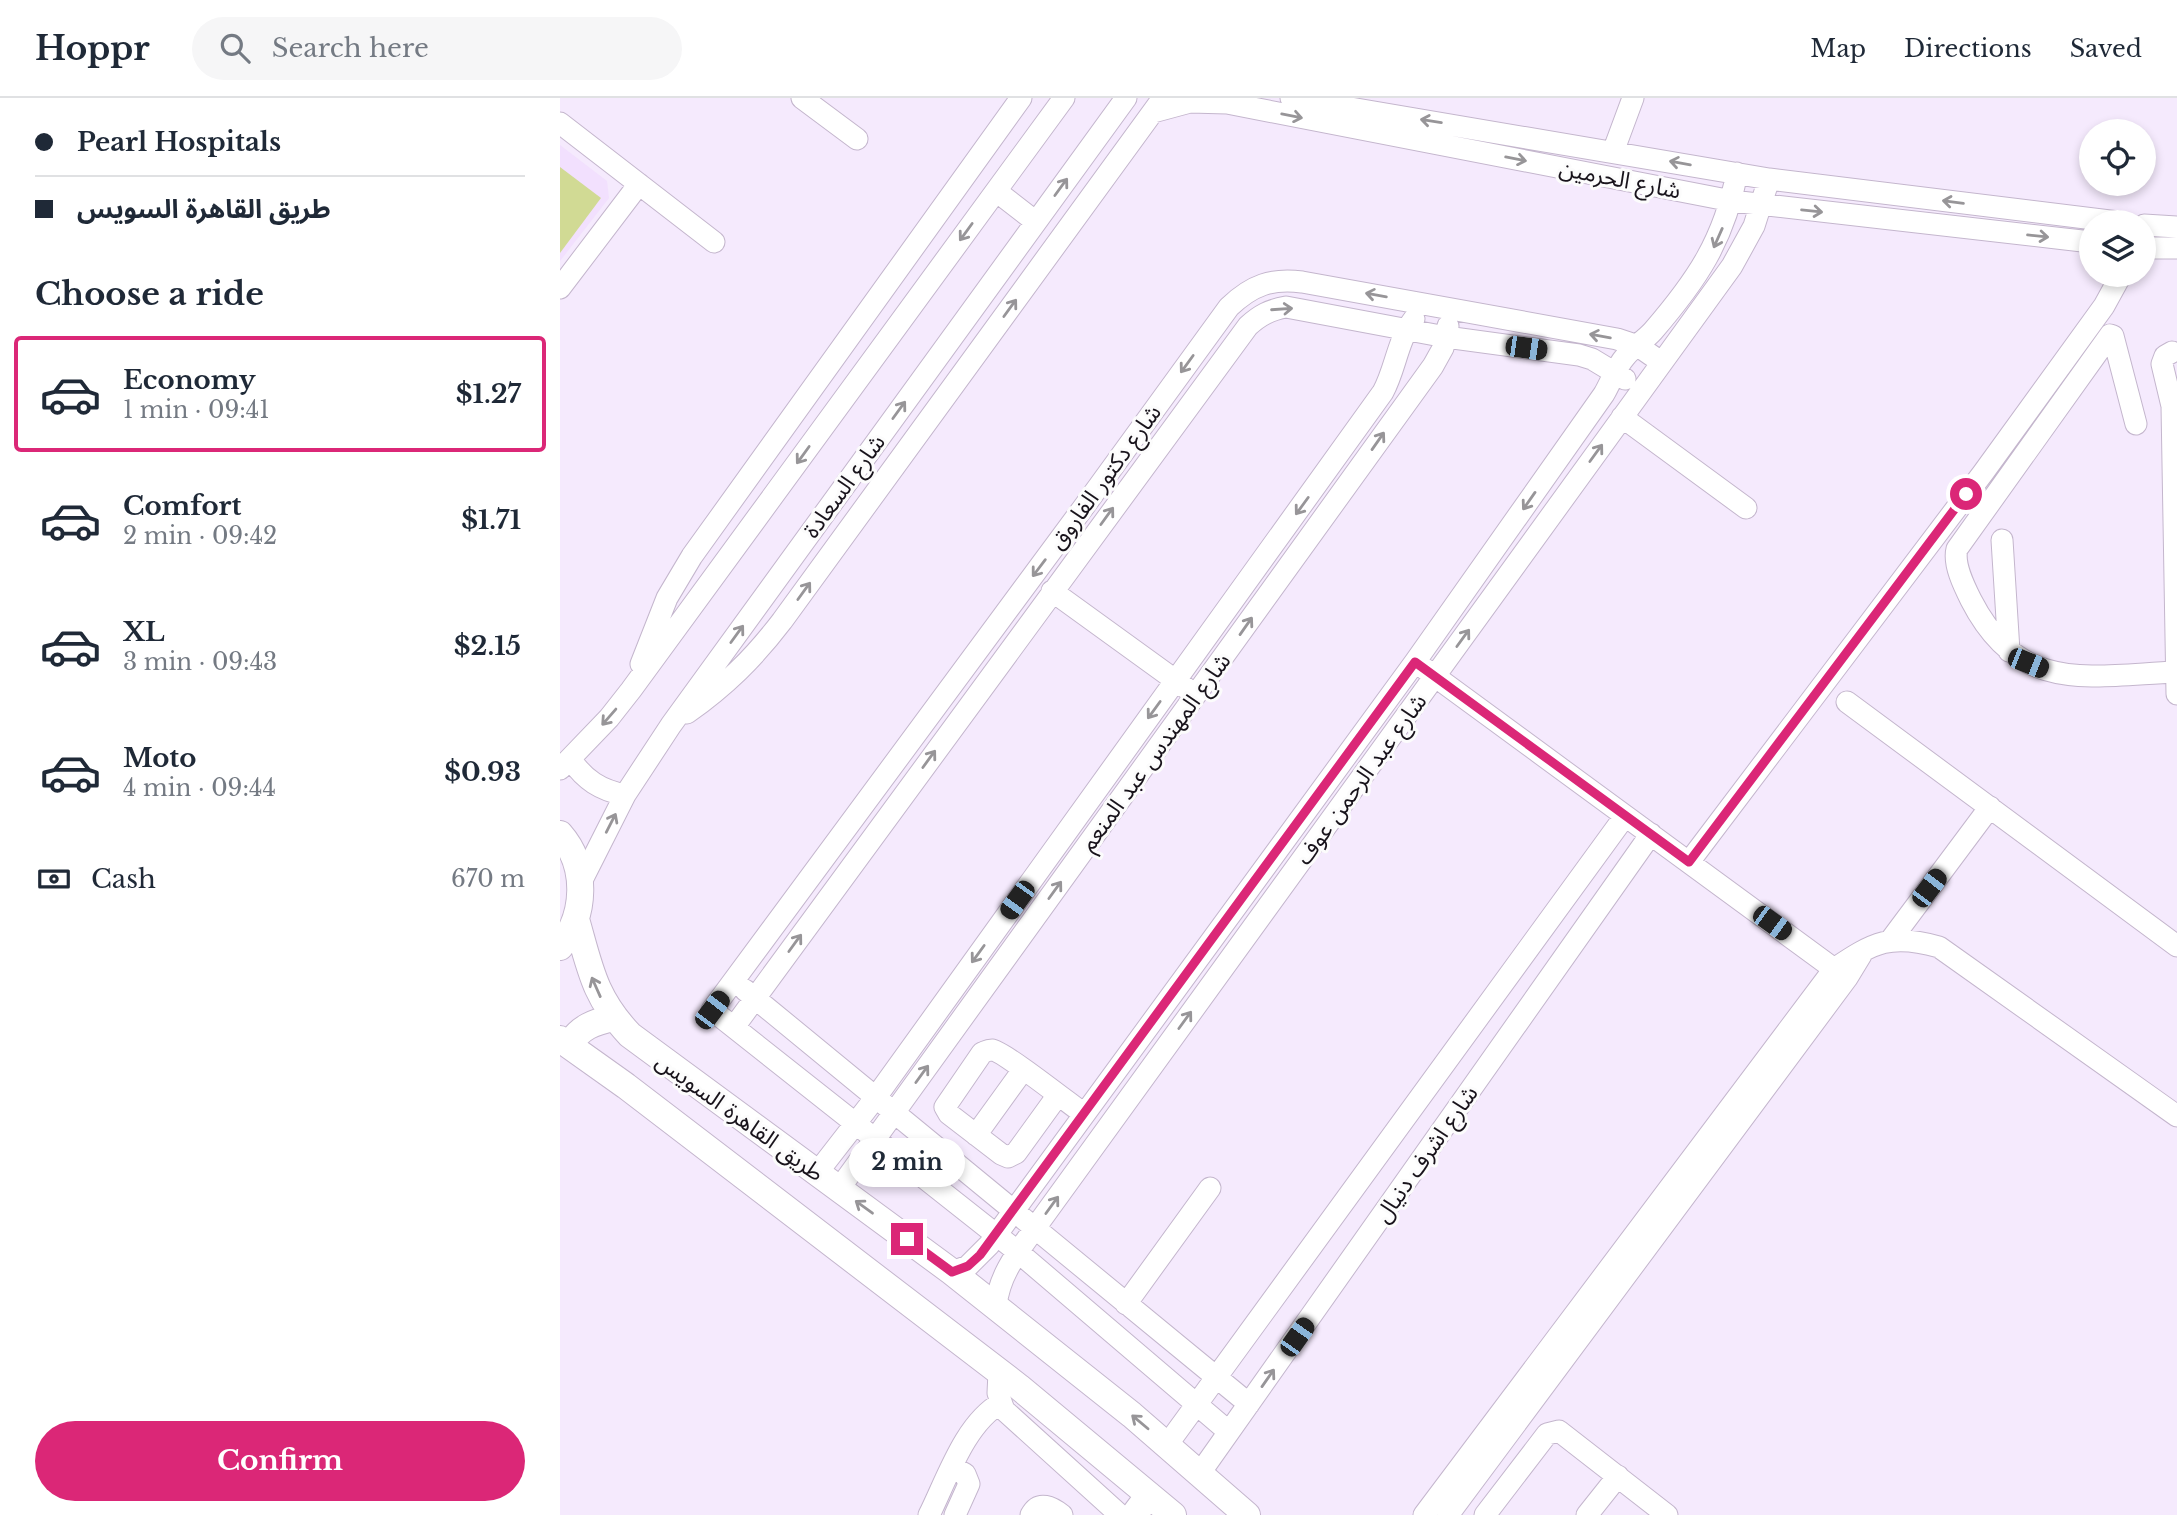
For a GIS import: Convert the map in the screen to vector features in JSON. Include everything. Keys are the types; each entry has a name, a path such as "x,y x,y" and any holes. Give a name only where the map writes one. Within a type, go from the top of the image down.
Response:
{"main road":[{"path":"560,834 575,859 580,884 576,919 560,947"},
{"name":"طريق القاهرة السويس","path":"576,919 600,998 614,1018 649,1051 996,1306 1167,1445 1247,1515"},
{"path":"565,1042 589,1025 614,1018"},
{"name":"طريق القاهرة السويس","path":"565,1042 999,1372 1142,1505 1173,1515"}],"street":[{"path":"803,98 857,139"},
{"path":"625,795 608,792 566,764 631,690 1064,98"},
{"name":"شارع السعادة","path":"580,884 625,795 671,725 1126,98"},
{"name":"شارع الحرمين","path":"1291,98 1769,179 2079,217"},
{"path":"1613,152 1633,98"},
{"path":"631,690 657,621 678,577 1017,100"},
{"name":"شارع الحرمين","path":"1158,105 1189,102 1227,103 1732,201 2079,241"},
{"path":"671,725 721,688 764,645 1158,105"},
{"path":"560,123 715,242"},
{"name":"شارع عبد الرحمن عوف","path":"952,1272 968,1266 996,1234 1415,662 1604,394 1624,357 1661,321 1706,262 1719,237 1732,201 1737,173"},
{"name":"شارع عبد الرحمن عوف","path":"996,1306 998,1289 1018,1252 1732,266 1749,236 1769,179"},
{"path":"560,289 639,184"},
{"path":"996,191 1036,222"},
{"path":"2156,229 2177,227"},
{"path":"2156,248 2177,248"},
{"name":"شارع دكتور الفاروق","path":"1643,387 1579,355 1446,337 1286,307 1259,316 1248,326 1052,590 734,1027 712,1010 1229,307 1244,292 1262,283 1282,280 1617,339 1638,346 1661,362"},
{"path":"1689,862 1983,472 2114,287"},
{"path":"1434,306 1447,321 1446,337"},
{"name":"شارع المهندس عبد المنعم","path":"817,1173 876,1097 1383,392 1407,329 1434,306"},
{"path":"1229,307 1248,326"},
{"path":"2136,424 2113,336 2109,335 1957,549 1955,558 1969,596 1993,635 2009,651 2028,663 2072,677 2175,672"},
{"name":"شارع المهندس عبد المنعم","path":"839,1189 1433,366 1446,337"},
{"path":"927,372 982,347"},
{"path":"2172,352 2165,356 2162,364 2172,406 2177,694"},
{"path":"824,426 829,366"},
{"path":"1622,417 1746,508"},
{"path":"2000,448 2019,462"},
{"path":"1983,472 2001,487"},
{"path":"2002,540 2009,651"},
{"path":"1052,590 1196,696"},
{"path":"1415,662 1841,974"},
{"path":"1847,702 2177,946"},
{"path":"1890,940 1990,807"},
{"name":"شارع اشرف دنيال","path":"1167,1445 1625,816"},
{"name":"شارع اشرف دنيال","path":"1200,1473 1651,834"},
{"path":"1424,1515 1841,974 1866,947 1890,940 1915,940 1939,947 2177,1116"},
{"path":"1448,1515 1841,974"},
{"path":"733,981 1249,1404"},
{"path":"734,1027 996,1234 1229,1432"},
{"path":"1058,1095 1016,1153 1008,1157 949,1114 946,1107 982,1053 995,1050 1058,1095 1084,1114"},
{"path":"976,1135 1023,1070"},
{"path":"1126,1304 1210,1188"},
{"path":"999,1372 997,1382 1001,1403 1010,1416 1121,1515"},
{"path":"929,1515 976,1422 983,1414 1001,1403"},
{"path":"1469,1486 1488,1510 1551,1432 1562,1432 1667,1515"},
{"path":"953,1467 965,1474 969,1484 955,1515"},
{"path":"1587,1515 1618,1476"},
{"path":"1031,1515 1044,1506 1053,1508 1062,1515"}],"shaded area":[{"path":"560,145 607,181 609,198 560,261"}],"green space":[{"path":"560,167 601,198 560,253"}],"route":[{"path":"907,1239 952,1272 968,1266 989,1245 1415,662 1689,862 1966,494"}]}
